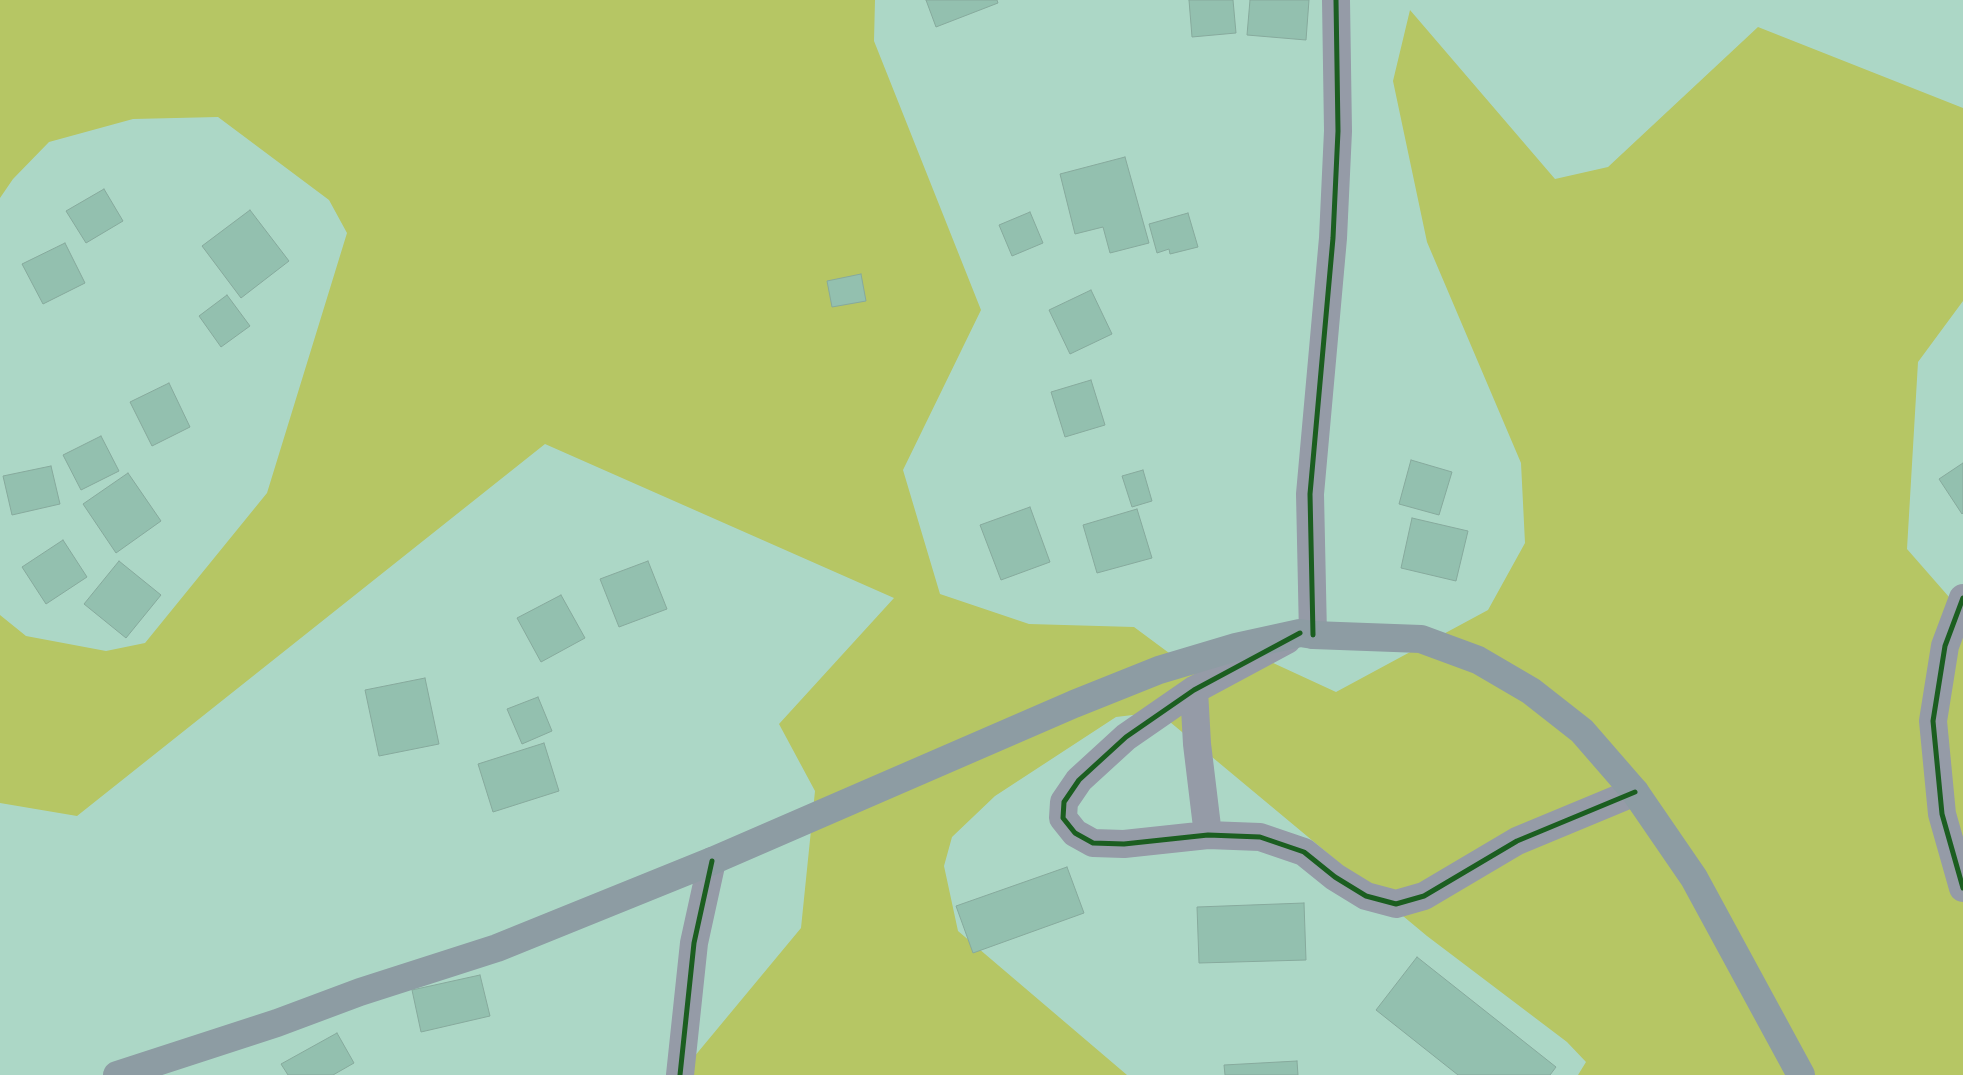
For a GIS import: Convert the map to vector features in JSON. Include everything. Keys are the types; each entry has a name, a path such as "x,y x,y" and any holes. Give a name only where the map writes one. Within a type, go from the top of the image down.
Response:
{"main road":[{"path":"117,1075 277,1022 360,992 497,948 712,861 1159,670 1236,647 1306,634 1421,639 1478,660 1531,691 1582,731 1635,792 1694,878 1801,1075"}],"street":[{"path":"1336,0 1338,131 1333,238 1310,494 1306,634 1194,690 1126,737 1079,780 1064,802 1063,818 1075,833 1093,843 1124,844 1208,835 1260,837 1304,852 1335,877 1366,896 1396,904 1424,896 1517,841 1635,792"},
{"path":"1963,598 1945,646 1933,721 1942,814 1963,888"},
{"path":"1194,690 1197,744 1208,835"},
{"path":"680,1075 694,943 712,861"}],"green space":[{"path":"0,0 875,0 874,41 981,310 903,470 940,594 1029,624 1134,627 1192,670 1271,662 1336,692 1488,610 1525,543 1521,463 1427,242 1393,81 1410,10 1555,179 1608,167 1758,27 1963,108 1963,301 1918,362 1907,549 1963,613 1963,1075 1578,1075 1586,1062 1567,1042 1427,936 1158,712 1116,717 995,796 952,837 944,866 958,931 1127,1075 679,1075 801,928 815,791 779,724 894,598 545,444 77,816 0,803 0,615 26,636 106,651 145,643 267,493 347,233 329,200 218,117 133,119 49,142 13,179 0,198"}],"building":[{"path":"926,0 997,0 998,3 936,27"},
{"path":"1189,0 1233,0 1236,33 1192,37"},
{"path":"1250,0 1309,0 1306,40 1247,35"},
{"path":"1125,157 1149,243 1110,253 1103,227 1075,234 1060,174"},
{"path":"104,189 123,221 86,243 66,211"},
{"path":"250,210 289,261 241,298 202,246"},
{"path":"1030,212 1043,243 1012,256 999,225"},
{"path":"1188,213 1198,247 1170,254 1169,249 1157,253 1149,224"},
{"path":"65,243 85,283 43,304 22,264"},
{"path":"861,274 866,301 832,307 827,281"},
{"path":"1091,290 1112,334 1070,354 1049,310"},
{"path":"227,295 250,326 221,347 199,316"},
{"path":"1091,380 1105,425 1065,437 1051,392"},
{"path":"169,383 190,427 152,446 130,402"},
{"path":"101,436 119,471 81,490 63,455"},
{"path":"1411,460 1452,472 1439,515 1399,504"},
{"path":"1963,463 1963,513 1962,514 1939,479"},
{"path":"51,466 60,504 12,515 3,476"},
{"path":"1143,470 1152,501 1132,507 1122,476"},
{"path":"128,473 161,521 116,553 83,504"},
{"path":"1030,507 1050,562 1001,580 980,525"},
{"path":"1137,509 1152,558 1097,573 1083,525"},
{"path":"1412,518 1468,531 1456,581 1401,568"},
{"path":"63,540 87,577 46,604 22,567"},
{"path":"119,561 161,595 126,638 84,604"},
{"path":"648,561 667,609 619,627 600,579"},
{"path":"561,595 585,638 541,662 517,618"},
{"path":"425,678 439,744 379,756 365,690"},
{"path":"538,697 552,731 522,744 507,709"},
{"path":"544,743 559,791 493,812 478,764"},
{"path":"1067,867 1084,913 973,953 956,906"},
{"path":"1304,903 1306,960 1199,963 1197,907"},
{"path":"1417,957 1556,1067 1550,1075 1458,1075 1376,1010"},
{"path":"480,975 490,1016 421,1032 412,990"},
{"path":"337,1033 354,1063 333,1075 288,1075 281,1064"},
{"path":"1297,1061 1298,1075 1225,1075 1224,1065"}],"cycle path":[{"path":"1313,635 1310,494 1333,238 1338,131 1336,0"},
{"path":"1963,598 1945,646 1933,721 1942,814 1963,888"},
{"path":"1300,633 1194,690 1126,737 1079,780 1064,802 1063,818 1075,833 1093,843 1124,844 1208,835 1260,837 1304,852 1335,877 1366,896 1396,904 1424,896 1517,841 1635,792"},
{"path":"680,1075 694,943 712,861"}]}
